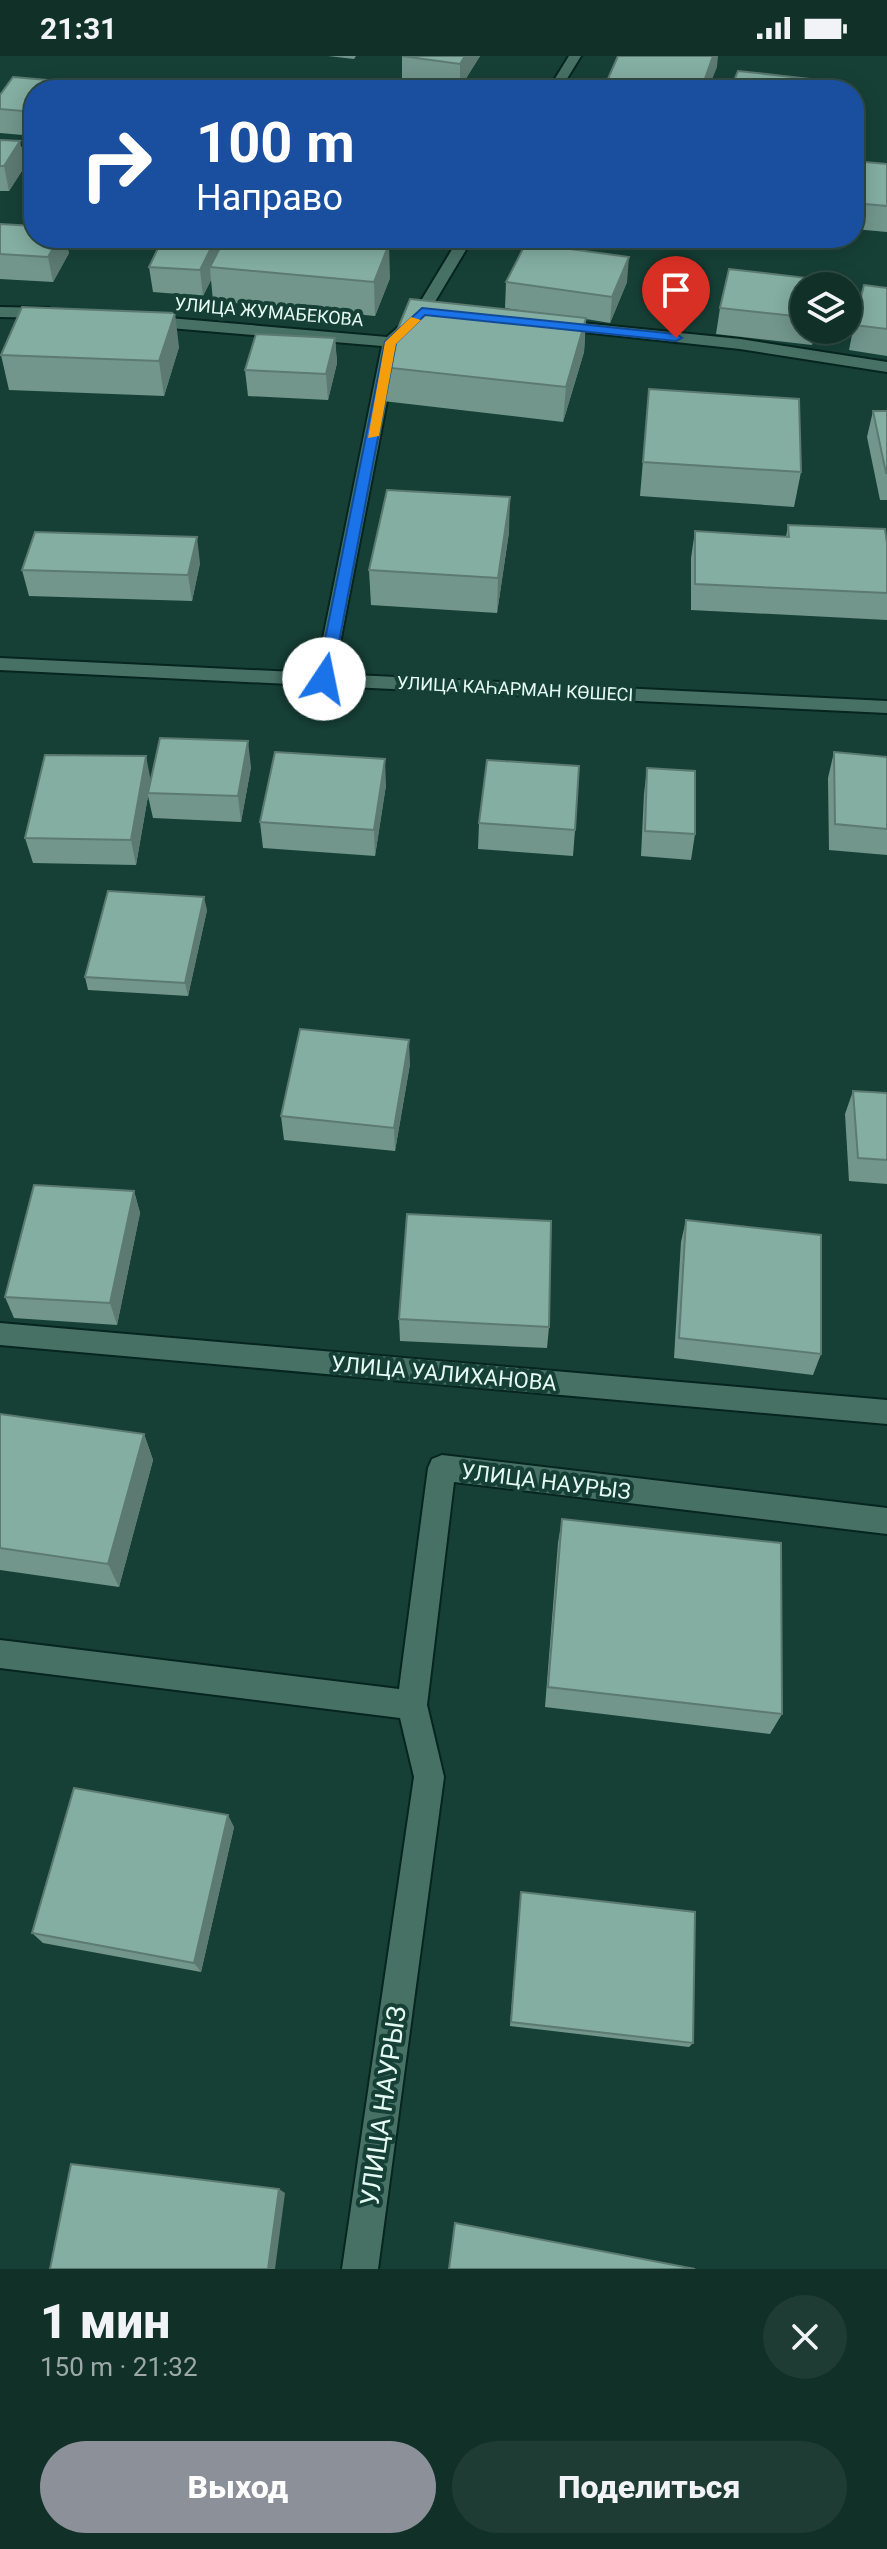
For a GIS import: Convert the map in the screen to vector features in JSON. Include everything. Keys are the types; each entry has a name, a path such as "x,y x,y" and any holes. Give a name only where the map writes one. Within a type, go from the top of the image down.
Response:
{"street":[{"path":"560,80 575,56"},
{"path":"0,148 24,151"},
{"path":"324,679 391,342 430,312 461,248"},
{"path":"0,312 59,313"},
{"name":"УЛИЦА ЖУМАБЕКОВА","path":"122,319 391,342"},
{"path":"533,323 740,344 887,367"},
{"name":"УЛИЦА КАҺАРМАН КӨШЕСІ","path":"0,664 887,707"},
{"name":"УЛИЦА УАЛИХАНОВА","path":"0,1334 887,1412"},
{"name":"УЛИЦА НАУРЫЗ","path":"360,2269 429,1777 412,1705 442,1468 887,1521"},
{"path":"0,1654 412,1705"}],"building":[{"path":"402,56 465,56 460,64"},
{"path":"618,56 713,56 705,80 607,80"},
{"path":"738,71 811,79 811,80 734,80"},
{"path":"13,77 48,80 24,80 24,111 0,109 0,95"},
{"path":"0,140 20,141 4,166 0,166"},
{"path":"864,162 887,164 887,206 864,204"},
{"path":"0,224 24,225 24,248 53,248 48,257 0,254"},
{"path":"158,248 211,248 200,270 149,267"},
{"path":"220,248 387,248 374,282 210,267"},
{"path":"523,248 563,248 629,257 612,297 506,282"},
{"path":"729,269 790,276 790,316 720,308"},
{"path":"864,285 887,288 887,329 862,326"},
{"path":"410,299 586,318 566,387 382,367"},
{"path":"22,307 175,313 159,361 1,355"},
{"path":"256,334 335,338 326,374 245,370"},
{"path":"649,389 799,399 801,472 643,462"},
{"path":"873,411 887,411 887,473 886,473"},
{"path":"387,490 510,497 498,578 369,570"},
{"path":"788,525 885,529 887,593 695,584 695,531 789,537"},
{"path":"35,532 197,537 188,575 22,570"},
{"path":"160,738 248,741 238,796 148,793"},
{"path":"275,752 385,759 374,830 260,822"},
{"path":"834,752 887,757 887,829 835,824"},
{"path":"45,755 146,756 131,840 25,838"},
{"path":"487,760 579,766 575,830 479,823"},
{"path":"647,768 695,771 695,834 645,831"},
{"path":"108,891 204,897 185,983 85,977"},
{"path":"300,1029 409,1040 394,1128 281,1116"},
{"path":"853,1091 887,1093 887,1160 858,1158"},
{"path":"34,1185 134,1191 110,1303 5,1297"},
{"path":"407,1214 551,1221 549,1327 399,1319"},
{"path":"686,1220 821,1235 821,1354 679,1338"},
{"path":"0,1414 144,1434 108,1564 0,1548"},
{"path":"562,1519 781,1543 782,1714 548,1687"},
{"path":"74,1788 228,1815 194,1963 32,1933"},
{"path":"521,1892 695,1912 693,2043 511,2022"},
{"path":"71,2164 279,2189 268,2269 50,2269"},
{"path":"455,2223 695,2269 449,2269"}],"slow traffic":[{"path":"372,436 391,342 416,320"}],"route":[{"path":"324,679 391,342 422,311 676,338"}]}
